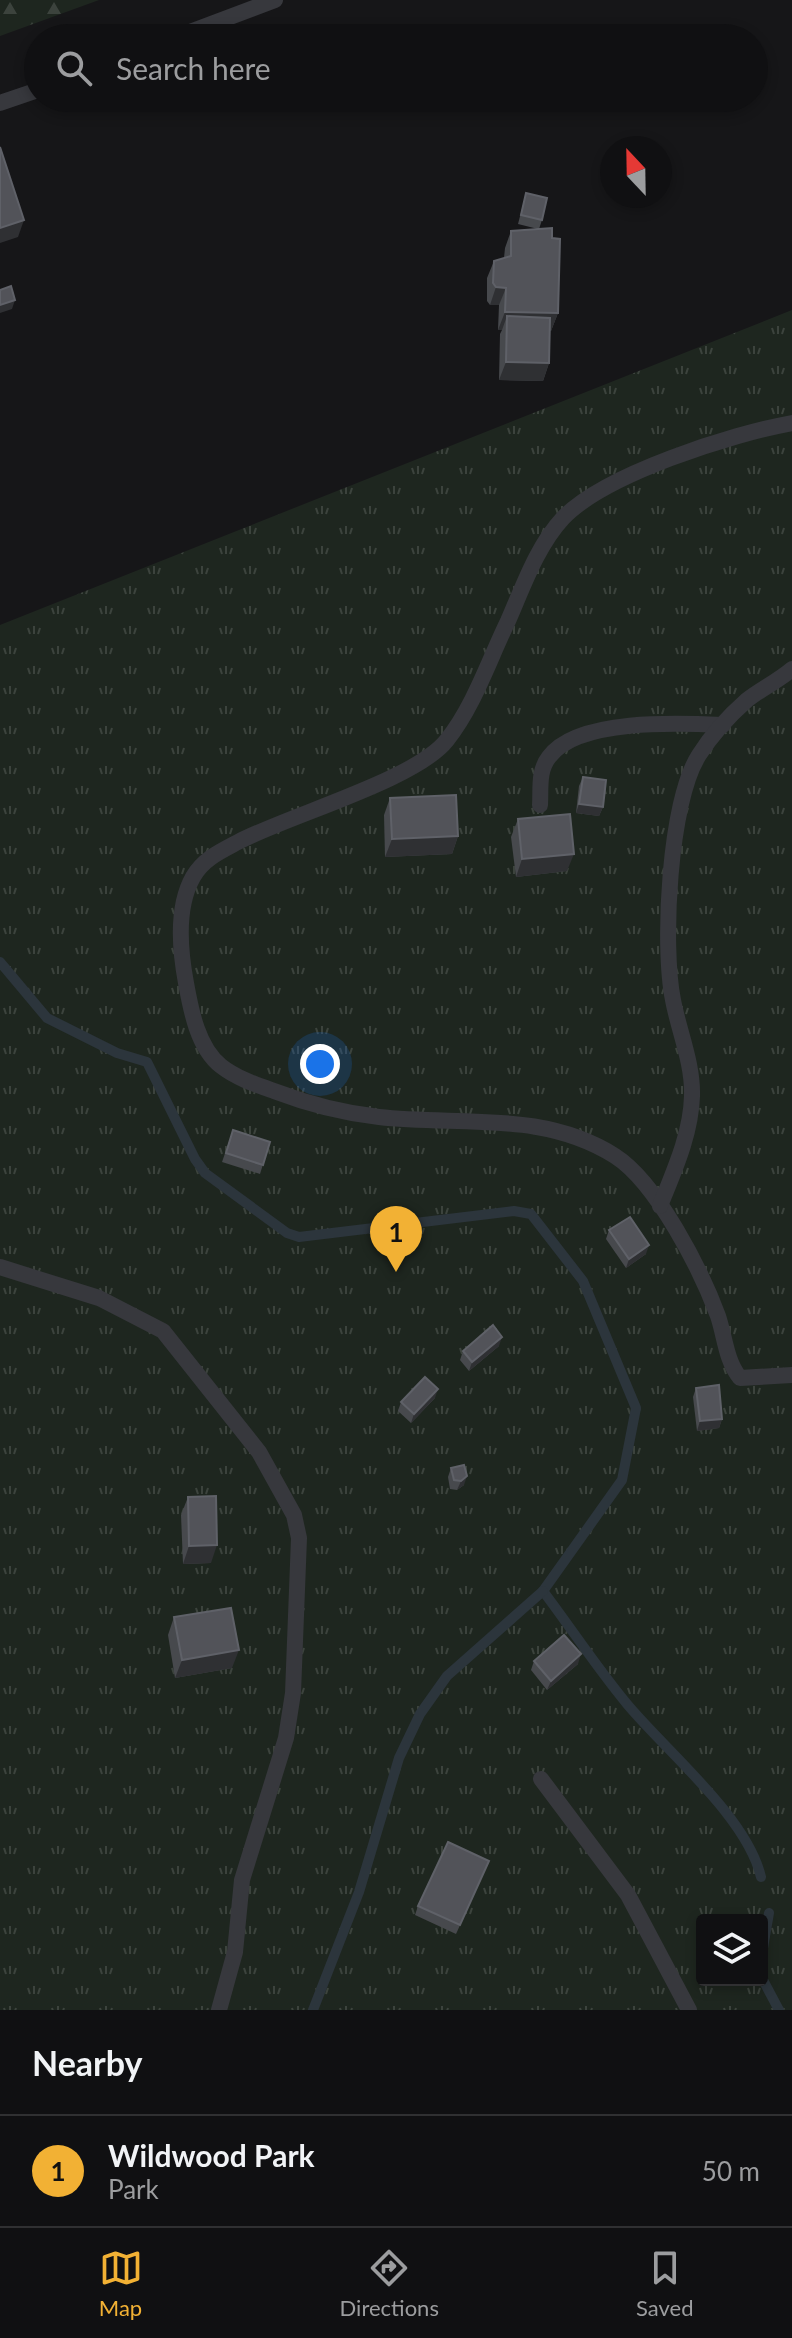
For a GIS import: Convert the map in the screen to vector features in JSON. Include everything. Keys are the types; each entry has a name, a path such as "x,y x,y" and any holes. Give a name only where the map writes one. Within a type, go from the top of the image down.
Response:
{"lane":[{"path":"211,24 275,0"},
{"path":"0,103 24,95"},
{"path":"792,423 758,430 651,468 582,503 562,519 541,549 467,708 446,742 418,765 251,835 209,857 193,877 186,899 180,954 202,1042 220,1065 249,1081 319,1106 380,1117 491,1120 536,1126 581,1138 618,1158 660,1206 712,1300 734,1371 748,1381 792,1375"},
{"path":"660,1206 680,1155 691,1113 692,1092 669,965 678,815 684,787 698,755 723,725 748,699 792,669"},
{"path":"540,805 541,775 547,759 558,746 599,731 649,722 723,725"},
{"path":"0,1267 99,1298 163,1331 259,1452 294,1515 299,1538 293,1693 286,1738 242,1880 235,1952 219,2010"},
{"path":"541,1779 628,1895 689,2010"}],"green space":[{"path":"0,0 99,0 33,24 24,24 24,27 0,36"},
{"path":"792,310 792,2010 0,2010 0,625"}],"building":[{"path":"0,147 24,220 0,228"},
{"path":"526,193 547,198 542,220 521,215"},
{"path":"552,228 552,238 560,239 558,313 505,312 506,288 496,287 493,283 494,261 511,256 511,231"},
{"path":"11,286 15,300 0,305 0,290"},
{"path":"507,316 550,318 549,363 506,362"},
{"path":"583,777 606,780 603,807 579,804"},
{"path":"456,795 458,836 392,839 390,798"},
{"path":"570,814 574,854 522,859 518,819"},
{"path":"233,1130 270,1142 263,1165 226,1153"},
{"path":"630,1217 649,1245 629,1259 609,1230"},
{"path":"493,1325 502,1337 472,1362 463,1351"},
{"path":"425,1377 438,1389 414,1414 401,1402"},
{"path":"719,1385 722,1419 700,1421 696,1388"},
{"path":"464,1465 467,1476 461,1481 454,1480 451,1468"},
{"path":"216,1496 217,1545 189,1546 188,1497"},
{"path":"231,1608 239,1650 182,1660 174,1617"},
{"path":"564,1635 581,1654 551,1681 534,1661"},
{"path":"448,1842 489,1861 460,1925 418,1906"}],"waterway":[{"path":"0,962 47,1018 117,1053 147,1062 205,1173 287,1233 299,1237 514,1211 531,1214 583,1281 636,1408 622,1480 543,1591 627,1704 704,1786 740,1831 761,1877"},
{"path":"313,2010 359,1892 399,1758 420,1714 447,1676 543,1591"},
{"path":"768,1919 769,1913"},
{"path":"766,1986 779,2010"}],"place":[{"name":"Wildwood Park","path":"396,1272"}]}
